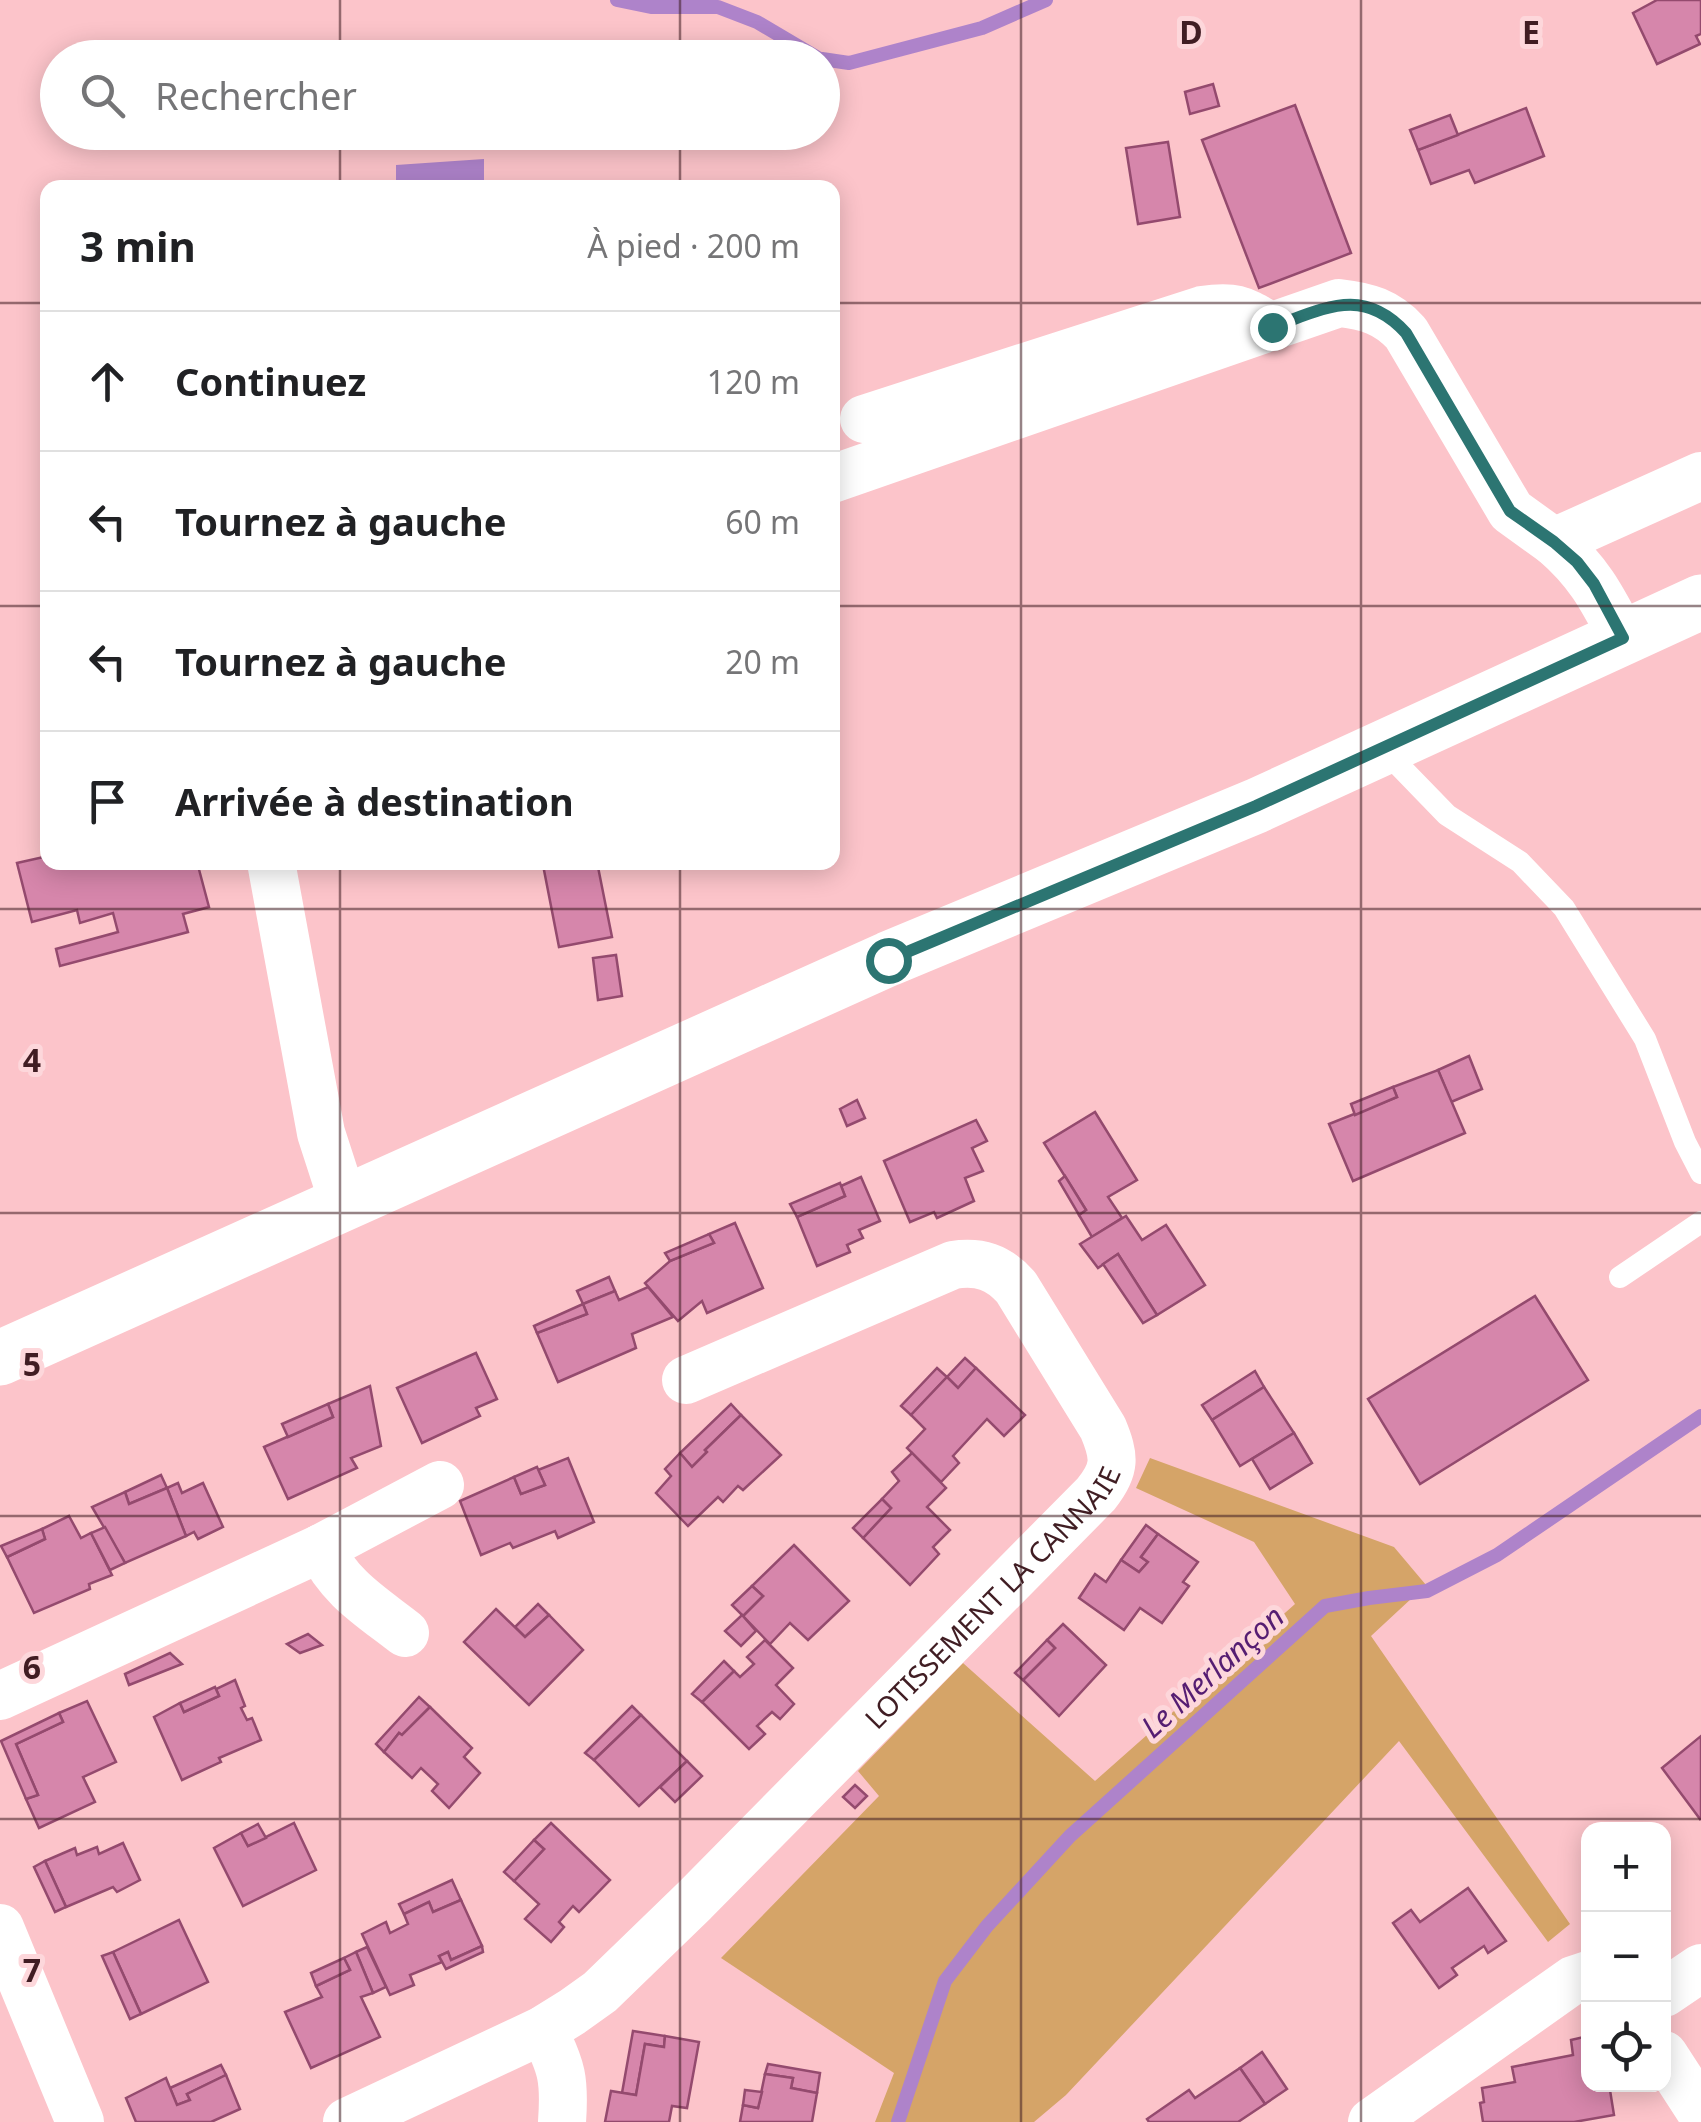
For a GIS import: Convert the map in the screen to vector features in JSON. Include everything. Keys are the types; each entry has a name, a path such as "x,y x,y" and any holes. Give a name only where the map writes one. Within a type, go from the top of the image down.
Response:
{"main road":[{"path":"0,1358 870,968 1256,806 1701,602"}],"street":[{"path":"840,476 1339,304 1377,310 1406,333 1510,511 1577,562 1594,584 1623,638"},
{"path":"864,419 1202,310 1244,310 1272,327"},
{"path":"1554,542 1701,476"},
{"path":"272,870 321,1134 344,1204"},
{"name":"LOTISSEMENT LA CANNAIE","path":"347,2122 543,2030 600,1992 1096,1494 1112,1465 1111,1448 1103,1428 1016,1287 1005,1274 971,1262 953,1265 686,1380"},
{"path":"0,1696 322,1548 440,1486"},
{"path":"322,1548 342,1583 405,1634"},
{"path":"0,1928 80,2122"},
{"path":"1671,1988 1701,1968"},
{"path":"1372,2122 1581,1977"},
{"path":"543,2030 564,2081 562,2122"},
{"path":"1671,2065 1701,2112"}],"lane":[{"path":"1382,748 1447,814 1520,862 1564,908 1645,1038 1701,1173"},
{"path":"1620,1277 1701,1222"}],"shaded area":[{"path":"484,159 484,180 396,180 396,165"},
{"path":"1150,1458 1394,1547 1426,1585 1371,1636 1570,1924 1548,1942 1399,1741 1066,2095 1034,2122 875,2122 894,2073 721,1958 879,1796 858,1771 963,1663 1095,1781 1295,1604 1254,1542 1136,1488"}],"building":[{"path":"1657,0 1701,0 1701,34 1696,36 1700,44 1657,64 1633,13"},
{"path":"1213,84 1219,106 1190,114 1185,92"},
{"path":"1295,105 1351,253 1259,288 1202,140"},
{"path":"1526,108 1544,156 1475,183 1469,170 1431,184 1418,150"},
{"path":"1450,115 1458,135 1418,150 1410,130"},
{"path":"1168,142 1180,217 1138,224 1126,148"},
{"path":"40,858 40,870 199,870 209,907 183,914 188,932 60,966 56,949 118,932 113,913 80,923 77,910 32,922 17,863"},
{"path":"544,870 599,870 612,937 559,947"},
{"path":"616,955 622,996 598,1000 593,958"},
{"path":"1469,1056 1482,1089 1451,1102 1438,1070"},
{"path":"1438,1070 1465,1133 1353,1181 1329,1124 1397,1097 1393,1087"},
{"path":"1393,1087 1397,1097 1355,1115 1351,1104"},
{"path":"857,1100 865,1118 847,1126 840,1109"},
{"path":"1095,1112 1137,1180 1108,1197 1122,1218 1092,1237 1079,1215 1086,1210 1044,1143"},
{"path":"976,1120 987,1141 972,1148 983,1171 965,1178 974,1201 937,1218 934,1212 910,1222 884,1161"},
{"path":"1065,1176 1086,1210 1079,1215 1059,1181"},
{"path":"861,1177 880,1221 859,1230 863,1238 847,1245 850,1252 817,1266 797,1217 845,1196 841,1186"},
{"path":"840,1183 845,1196 797,1217 790,1204"},
{"path":"1126,1216 1142,1240 1166,1225 1205,1285 1157,1315 1118,1254 1098,1268 1080,1244"},
{"path":"735,1223 763,1288 707,1313 702,1301 678,1321 645,1283 670,1261 714,1243 709,1234"},
{"path":"709,1234 714,1243 670,1261 665,1253"},
{"path":"1118,1254 1157,1315 1143,1323 1103,1264"},
{"path":"609,1277 615,1291 583,1304 577,1291"},
{"path":"648,1287 673,1317 632,1334 636,1348 558,1382 537,1333 587,1314 583,1304 615,1291 619,1300"},
{"path":"1535,1296 1588,1380 1420,1484 1368,1399"},
{"path":"583,1304 587,1314 537,1333 534,1326"},
{"path":"476,1353 497,1399 476,1408 480,1416 422,1443 397,1388"},
{"path":"965,1358 976,1368 958,1388 947,1377"},
{"path":"937,1368 947,1377 911,1415 901,1406"},
{"path":"976,1368 1025,1415 1004,1436 987,1419 953,1456 959,1463 941,1482 907,1448 925,1429 911,1415 947,1377 958,1388"},
{"path":"1255,1371 1264,1387 1212,1420 1202,1405"},
{"path":"370,1386 381,1446 351,1458 357,1468 288,1499 264,1447 333,1417 328,1404"},
{"path":"1264,1387 1294,1433 1240,1466 1212,1420"},
{"path":"328,1404 333,1417 288,1437 282,1424"},
{"path":"731,1404 741,1415 692,1467 680,1453"},
{"path":"741,1415 781,1455 743,1490 738,1486 723,1502 718,1497 688,1526 656,1493 671,1476 665,1469 680,1453 692,1467"},
{"path":"1294,1433 1312,1463 1270,1489 1252,1459"},
{"path":"912,1453 946,1488 927,1507 950,1530 933,1547 939,1554 910,1585 863,1538 891,1508 882,1499 899,1481 892,1472"},
{"path":"568,1458 594,1522 558,1538 555,1531 513,1548 510,1543 481,1555 460,1501 514,1477 521,1494 545,1485 538,1470"},
{"path":"537,1467 545,1485 521,1494 514,1477"},
{"path":"161,1475 167,1488 129,1504 125,1492"},
{"path":"178,1483 182,1493 203,1483 223,1527 198,1539 194,1532 186,1536 167,1488"},
{"path":"167,1488 186,1536 125,1563 92,1507 125,1492 129,1504"},
{"path":"882,1499 891,1508 863,1538 853,1528"},
{"path":"69,1516 81,1538 91,1533 112,1575 34,1613 7,1557 45,1539 42,1529"},
{"path":"1146,1525 1158,1534 1141,1557 1148,1562 1139,1572 1121,1560"},
{"path":"105,1527 125,1563 110,1570 91,1533"},
{"path":"42,1529 45,1539 7,1557 1,1546"},
{"path":"1158,1534 1198,1562 1183,1582 1189,1586 1162,1623 1140,1608 1124,1630 1079,1598 1095,1574 1106,1582 1121,1560 1139,1572 1148,1562 1141,1557"},
{"path":"794,1545 849,1601 808,1640 790,1623 770,1644 743,1616 763,1596 752,1586"},
{"path":"752,1586 763,1596 743,1616 732,1605"},
{"path":"538,1604 549,1615 525,1637 515,1627"},
{"path":"496,1609 525,1637 549,1615 583,1650 529,1705 464,1642"},
{"path":"742,1615 756,1631 741,1646 725,1631"},
{"path":"1063,1624 1106,1665 1059,1716 1023,1680 1055,1648 1047,1640"},
{"path":"308,1634 322,1645 300,1653 287,1644"},
{"path":"765,1640 793,1668 776,1685 794,1704 780,1719 772,1712 757,1726 765,1734 749,1749 702,1702 734,1671 740,1677 754,1664 747,1657"},
{"path":"1047,1640 1055,1648 1023,1680 1015,1673"},
{"path":"170,1653 182,1664 129,1685 125,1674"},
{"path":"724,1661 734,1671 702,1702 692,1694"},
{"path":"235,1680 245,1706 241,1708 247,1720 252,1718 261,1740 182,1780 154,1717 180,1703 184,1712 219,1696 216,1689"},
{"path":"215,1687 219,1696 184,1712 180,1703"},
{"path":"419,1697 430,1707 402,1735 399,1733 384,1752 376,1744"},
{"path":"87,1701 116,1762 83,1777 95,1802 39,1828 26,1799 38,1795 16,1744 63,1722 59,1713"},
{"path":"632,1706 641,1715 594,1760 585,1753"},
{"path":"430,1707 472,1748 464,1757 480,1773 449,1808 432,1791 438,1784 421,1768 412,1778 384,1752 399,1733 402,1735"},
{"path":"59,1713 63,1722 16,1744 38,1795 26,1799 1,1741"},
{"path":"641,1715 687,1761 639,1806 594,1760"},
{"path":"1701,1736 1701,1818 1700,1819 1662,1768"},
{"path":"687,1761 702,1776 675,1802 660,1787"},
{"path":"855,1785 867,1796 855,1808 843,1797"},
{"path":"294,1823 316,1870 243,1906 214,1848 241,1833 248,1846"},
{"path":"551,1823 610,1880 579,1912 573,1906 559,1922 564,1927 551,1942 525,1919 539,1904 514,1881 544,1849 534,1840"},
{"path":"258,1824 266,1838 248,1846 241,1833"},
{"path":"534,1840 544,1849 514,1881 504,1872"},
{"path":"123,1843 140,1880 117,1892 113,1887 66,1907 45,1861 75,1848 77,1855 97,1847 99,1854"},
{"path":"45,1861 66,1907 55,1912 34,1867"},
{"path":"452,1880 461,1900 433,1912 429,1902 404,1914 399,1904"},
{"path":"1468,1888 1506,1941 1488,1953 1484,1946 1452,1968 1457,1975 1439,1988 1393,1923 1411,1910 1420,1922"},
{"path":"461,1900 482,1946 451,1960 448,1952 439,1956 442,1962 410,1975 414,1985 390,1995 362,1934 386,1922 390,1933 408,1924 404,1914 429,1902 433,1912"},
{"path":"179,1920 208,1982 141,2014 113,1952"},
{"path":"482,1946 483,1952 446,1969 439,1956 448,1952 451,1960"},
{"path":"367,1947 386,1987 373,1993 356,1952"},
{"path":"113,1952 141,2014 130,2019 102,1956"},
{"path":"356,1952 373,1993 361,1997 380,2037 311,2068 285,2012 322,1997 316,1986 350,1970 344,1958"},
{"path":"344,1958 350,1970 316,1986 311,1973"},
{"path":"633,2031 665,2036 664,2047 645,2044 636,2095 622,2093"},
{"path":"665,2036 699,2042 687,2108 672,2106 669,2122 605,2122 611,2091 636,2095 645,2044 664,2047"},
{"path":"1581,2038 1581,2092 1610,2092 1614,2115 1574,2122 1483,2122 1482,2088 1515,2082 1512,2067 1573,2055 1571,2040"},
{"path":"1262,2052 1287,2089 1265,2104 1240,2068"},
{"path":"768,2064 820,2073 817,2093 791,2088 793,2078 765,2074"},
{"path":"221,2065 226,2075 187,2094 190,2100 177,2105 170,2088"},
{"path":"1240,2068 1265,2104 1238,2122 1147,2119 1189,2090 1195,2098"},
{"path":"765,2074 793,2078 791,2088 817,2093 812,2122 740,2122 743,2105 758,2108"},
{"path":"226,2075 240,2109 211,2122 136,2122 126,2098 166,2078 177,2105 190,2100 187,2094"},
{"path":"745,2090 762,2092 758,2108 743,2105"}],"waterway":[{"path":"617,0 651,7 718,7 757,22 788,40"},
{"path":"840,62 849,63 982,28 1046,0"},
{"name":"Le Merlançon","path":"898,2122 945,1981 987,1926 1070,1836 1325,1606 1427,1591 1497,1555 1701,1416"}],"route":[{"path":"888,960 1256,806 1623,638 1594,584 1577,562 1510,511 1406,333 1394,320 1377,310 1339,304 1272,327"}]}
